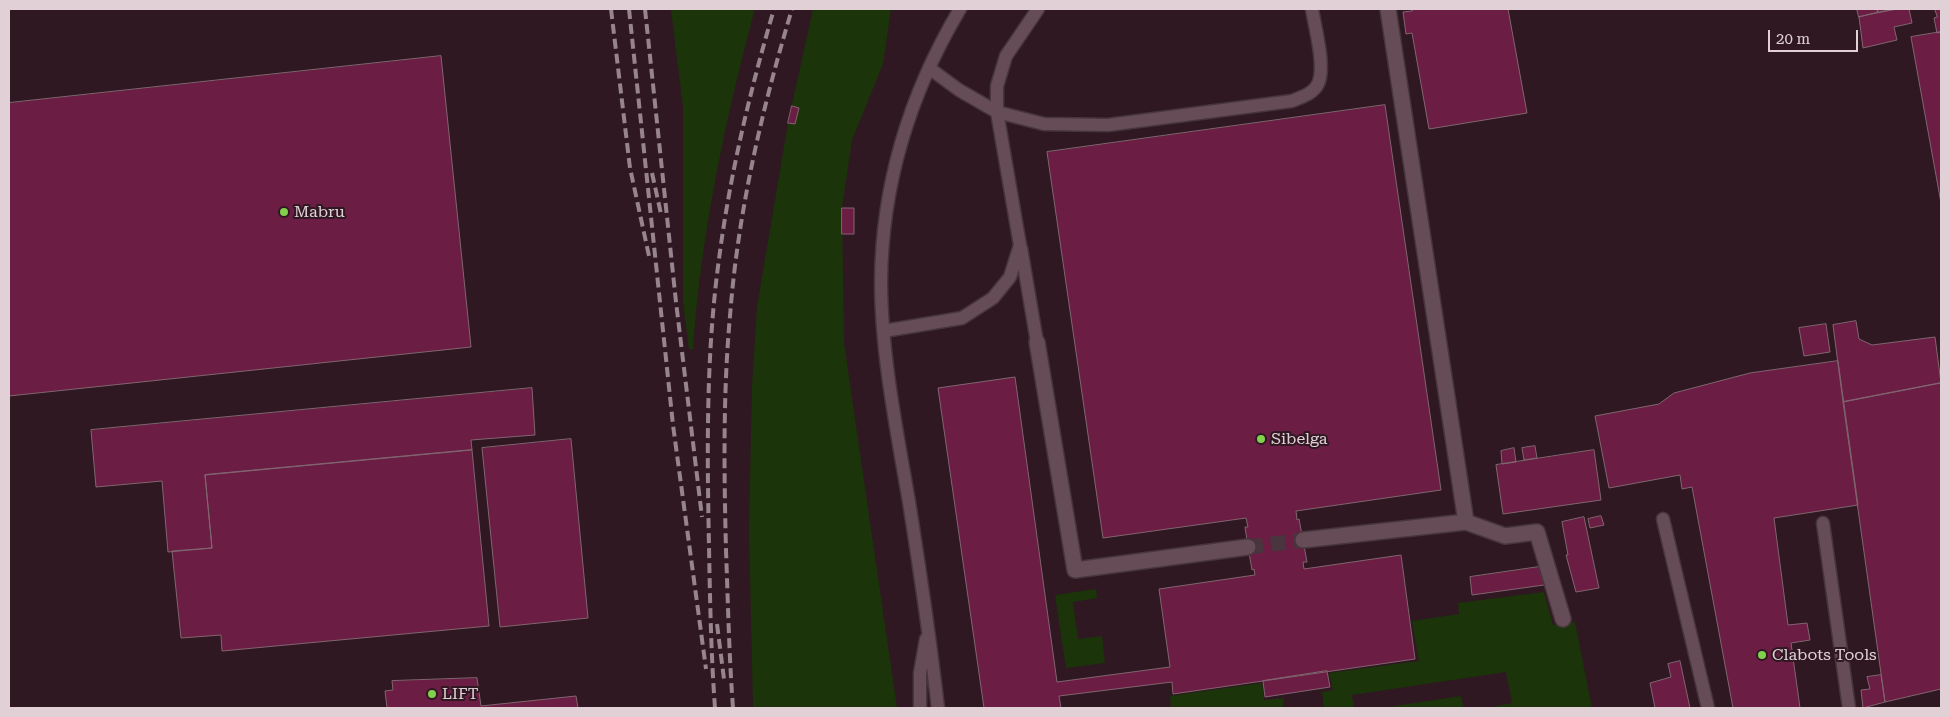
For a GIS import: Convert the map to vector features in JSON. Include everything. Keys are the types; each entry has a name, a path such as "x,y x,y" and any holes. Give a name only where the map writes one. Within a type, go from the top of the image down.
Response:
{"street":[{"path":"1388,9 1466,522"},
{"path":"1037,342 1075,570 1248,547"},
{"path":"1303,540 1466,522 1504,536 1537,532 1563,619"}],"lane":[{"path":"938,708 928,627 891,398 881,282 885,225 892,179 900,146 911,109 939,45 960,9"},
{"path":"1037,342 997,112 997,86 1006,56 1038,9"},
{"path":"929,68 959,90 997,112 1044,124 1108,125 1292,101 1308,94 1318,85 1321,70 1312,9"},
{"path":"884,331 962,318 994,298 1010,276 1020,245"},
{"path":"1663,518 1708,708"},
{"path":"1823,523 1849,708"},
{"path":"920,708 920,673 928,627"}],"green space":[{"path":"671,9 755,9 724,135 708,220 693,349 689,349 683,302 683,107"},
{"path":"813,9 891,9 883,64 852,140 842,208 844,343 897,708 753,708 749,529 752,386 757,307 788,123"},
{"path":"1096,589 1097,598 1073,602 1078,639 1102,636 1105,663 1066,668 1055,595"},
{"path":"1544,592 1553,625 1575,622 1592,708 1487,708 1512,703 1506,672 1352,695 1354,708 1324,708 1322,692 1333,690 1329,673 1419,661 1412,621 1459,614 1458,603"},
{"path":"1262,683 1264,700 1284,698 1283,708 1171,708 1170,696"},
{"path":"1461,696 1464,708 1382,708"}],"building":[{"path":"1411,9 1508,9 1527,113 1429,129 1412,33 1406,34 1403,12 1412,11"},
{"path":"1857,9 1877,9 1878,12 1859,17"},
{"path":"1877,9 1897,9 1878,12"},
{"path":"1897,9 1909,9 1912,23 1894,27 1897,40 1863,48 1859,17"},
{"path":"1935,9 1941,9 1941,32 1937,33 1934,18 1937,17"},
{"path":"1941,32 1941,203 1911,37"},
{"path":"441,56 471,347 9,396 9,103"},
{"name":"Sibelga","path":"1385,105 1441,490 1296,511 1307,562 1303,562 1304,569 1401,555 1415,659 1173,694 1172,682 1059,696 1061,708 984,708 938,388 1015,377 1057,682 1170,667 1159,589 1255,575 1254,569 1252,570 1248,547 1245,527 1248,527 1246,518 1103,538 1047,152"},
{"path":"792,106 799,108 795,124 788,123"},
{"path":"842,208 854,208 854,234 842,234"},
{"path":"1856,321 1859,339 1872,345 1935,337 1941,383 1843,402 1833,325"},
{"path":"1826,324 1830,352 1804,356 1799,328"},
{"path":"1838,361 1858,505 1774,518 1788,625 1807,623 1810,640 1791,643 1800,708 1733,708 1692,487 1682,489 1680,475 1609,488 1595,416 1659,404 1674,393 1750,373"},
{"path":"1941,383 1941,689 1885,702 1843,402"},
{"path":"532,388 535,435 471,440 472,450 205,475 212,548 168,552 162,481 96,487 91,430"},
{"path":"571,439 588,618 500,627 482,448"},
{"path":"1535,446 1537,458 1524,460 1522,448"},
{"path":"1514,448 1516,462 1502,464 1501,451"},
{"path":"472,450 489,626 222,651 221,635 181,638 172,551 212,548 205,475"},
{"path":"1594,450 1601,500 1503,514 1496,465"},
{"path":"1601,516 1604,525 1590,528 1588,519"},
{"path":"1584,517 1599,588 1576,592 1566,555 1568,555 1562,522"},
{"path":"1539,567 1544,585 1472,595 1470,577"},
{"path":"1680,661 1690,708 1655,708 1650,683 1671,677 1668,664"},
{"path":"1327,671 1330,687 1265,697 1263,681"},
{"path":"1881,675 1885,702 1863,708 1861,690 1870,689 1867,677"},
{"name":"LIFT","path":"477,678 481,706 576,696 578,708 387,708 385,691 393,690 392,681"}],"tunnel":[{"path":"1248,547 1303,540"}],"railway":[{"path":"611,9 630,168 649,256"},
{"path":"629,9 673,425 706,669"},
{"path":"645,9 676,302 702,517"},
{"path":"715,708 711,627 708,474 708,402 712,330 719,259 735,164 749,102 774,9"},
{"path":"733,708 726,550 725,462 725,403 730,316 745,199 761,122 792,9"},
{"path":"652,173 661,214"},
{"path":"717,624 724,679"}],"place":[{"name":"Mabru","path":"284,212"},
{"name":"Sibelga","path":"1261,439"},
{"name":"Clabots Tools","path":"1762,655"},
{"name":"LIFT","path":"432,694"}]}
